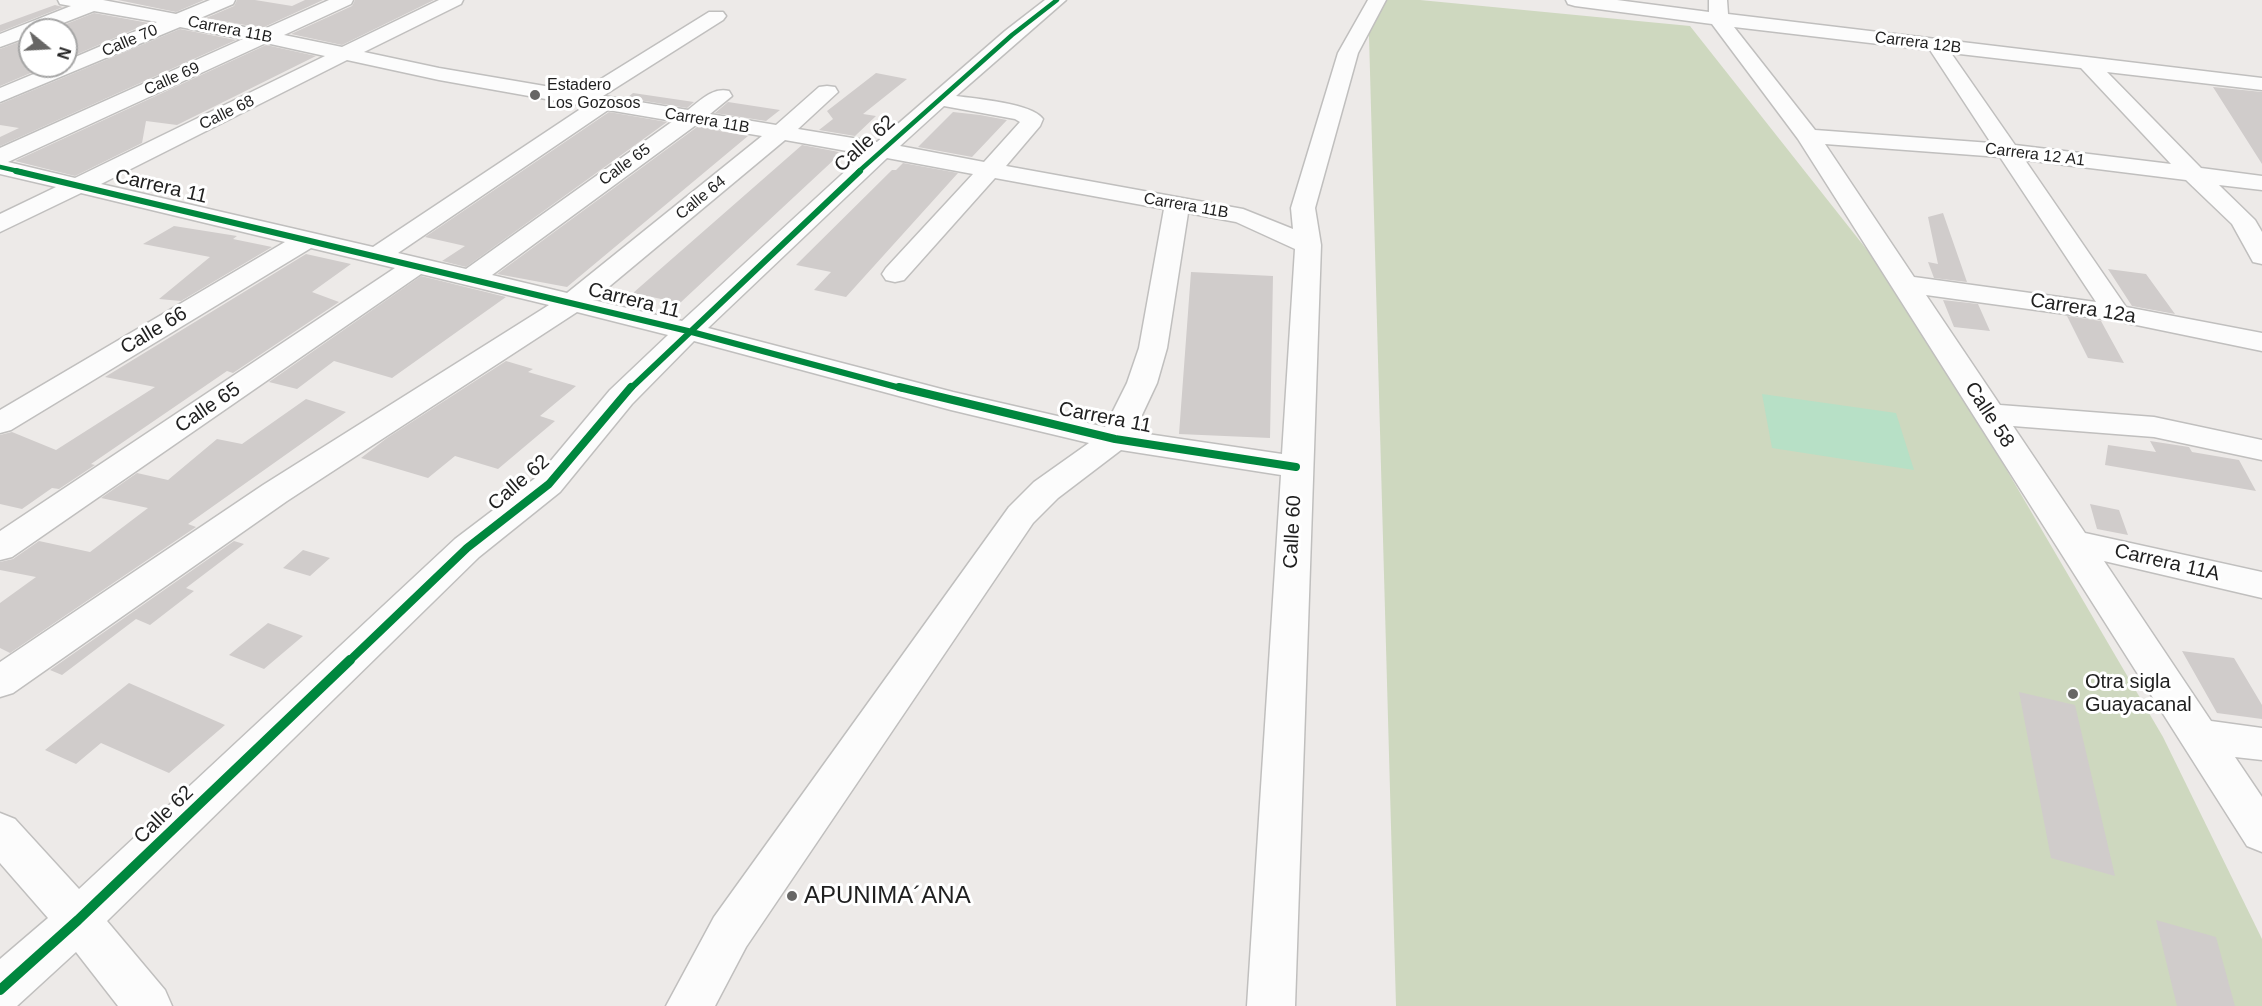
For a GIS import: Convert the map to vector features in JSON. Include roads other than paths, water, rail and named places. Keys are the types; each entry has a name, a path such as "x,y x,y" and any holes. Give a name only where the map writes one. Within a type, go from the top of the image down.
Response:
{"street":[{"name":"Carrera 11B","path":"67,0 98,2 347,55 592,102 882,150 1243,216 1308,245"},
{"name":"Calle 70","path":"0,96 226,0"},
{"name":"Calle 69","path":"0,157 344,0"},
{"name":"Calle 68","path":"0,224 347,55 454,0"},
{"name":"Calle 62","path":"6,992 78,920 467,548 549,484 621,397 688,331 882,150 1012,34 1058,0"},
{"name":"Calle 60","path":"1271,1006 1308,245 1303,208 1348,53 1377,0"},
{"name":"Carrera 12B","path":"1575,0 1718,10 1936,45 2262,84"},
{"path":"0,41 98,2"},
{"name":"Calle 58","path":"1718,10 1808,136 2262,833"},
{"path":"377,256 716,16"},
{"path":"1936,45 2117,313"},
{"path":"2087,63 2194,175 2243,220 2262,256"},
{"name":"Calle 64","path":"0,682 275,493 572,303 827,92"},
{"name":"Calle 65","path":"471,278 721,96"},
{"path":"895,274 1029,126 1032,119 1021,114 940,99"},
{"name":"Carrera 12 A1","path":"1808,136 2009,151 2262,183"},
{"name":"Carrera 11","path":"139,156 133,176 149,201"},
{"name":"Carrera 11","path":"0,167 309,238 688,331 951,401 1114,439 1296,467"},
{"path":"690,1006 730,932 1021,515 1046,490 1114,439 1142,383 1153,348 1177,204"},
{"name":"Carrera 11B","path":"1243,216 1303,208"},
{"name":"Calle 66","path":"0,423 309,238"},
{"name":"Calle 65","path":"0,549 416,266"},
{"name":"Carrera 12a","path":"1903,284 2117,313 2262,342"},
{"path":"1988,414 2154,428 2262,450"},
{"name":"Carrera 11A","path":"2072,542 2262,585"},
{"path":"2198,736 2262,744"},
{"path":"0,832 78,920 148,1006"}],"place":[{"name":"Estadero Los Gozosos","path":"535,95"},
{"name":"Otra sigla Guayacanal","path":"2073,694"},
{"name":"APUNIMA´ANA","path":"792,896"}]}
